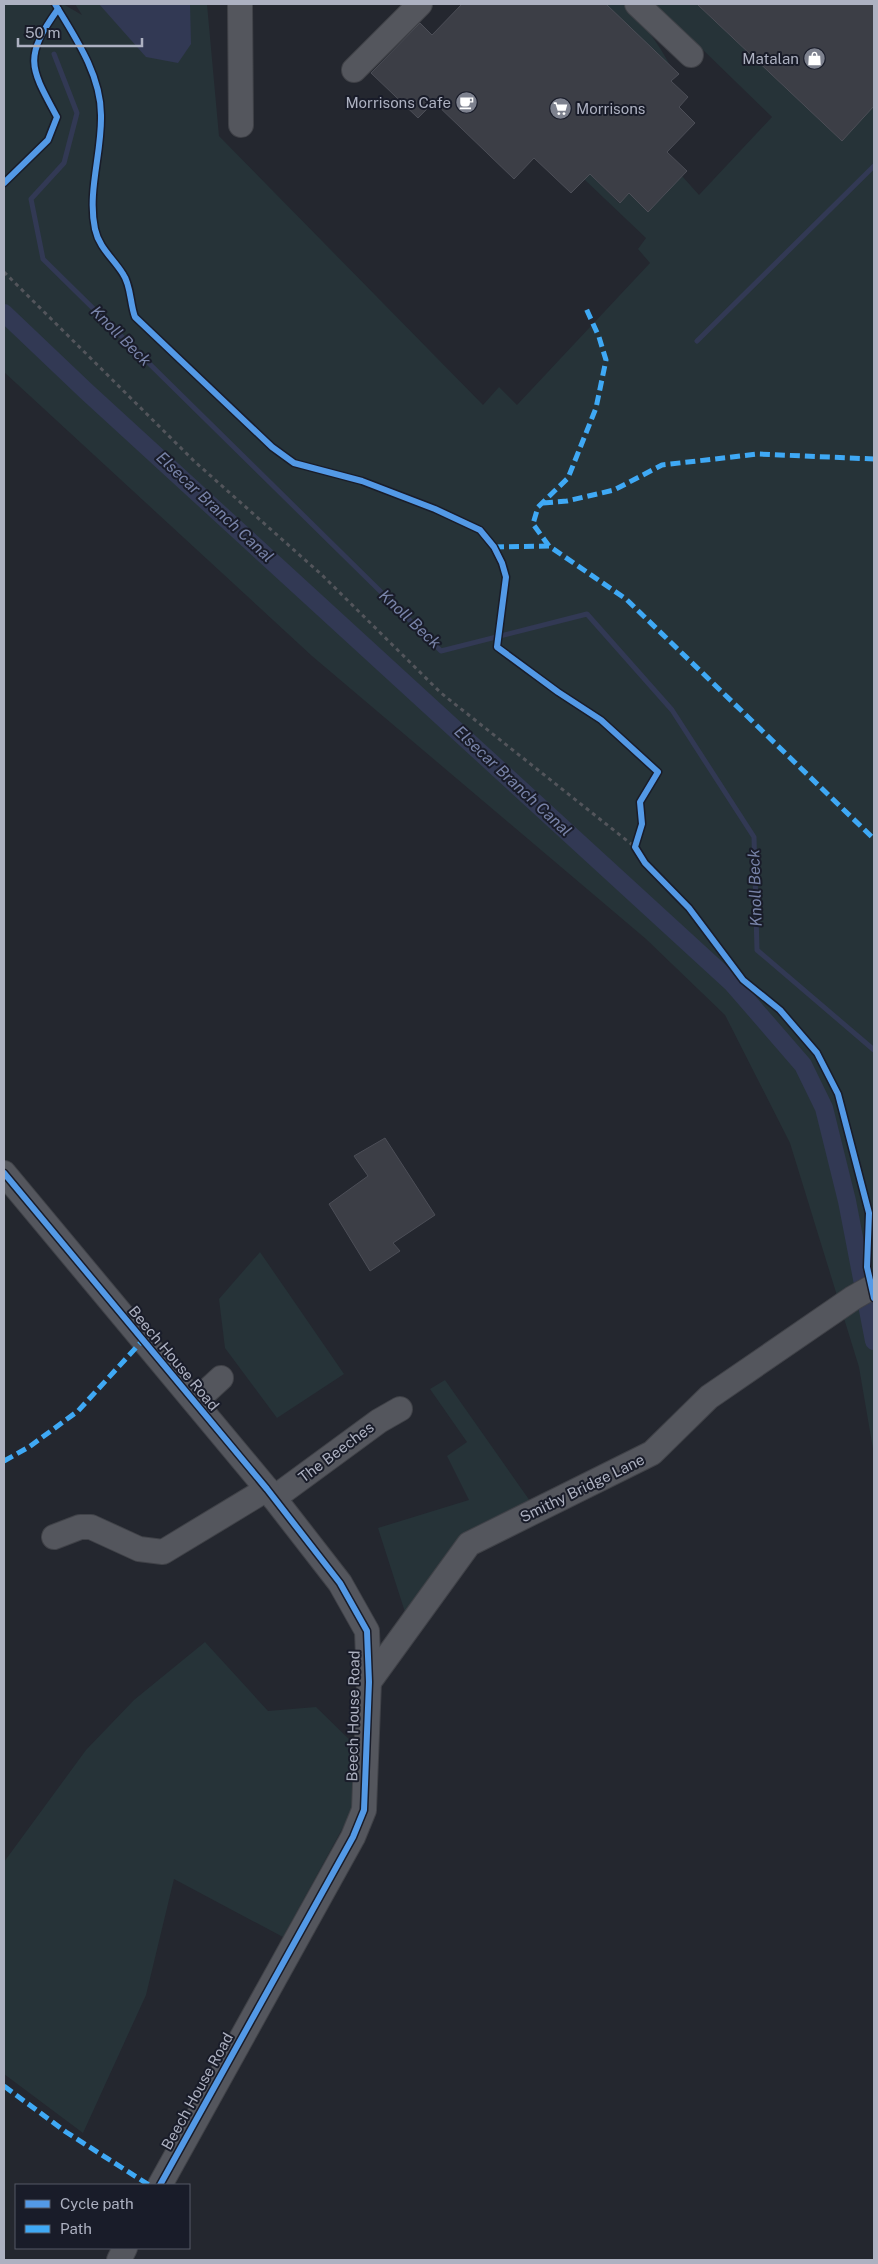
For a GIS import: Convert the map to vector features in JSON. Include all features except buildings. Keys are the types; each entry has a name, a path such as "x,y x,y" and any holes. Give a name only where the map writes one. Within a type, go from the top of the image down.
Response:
{"street":[{"path":"240,4 240,125"},
{"path":"354,70 420,4"},
{"path":"637,4 692,56"},
{"name":"Beech House Road","path":"4,1173 271,1494 340,1583 367,1631 369,1682 364,1810 353,1838 161,2184"},
{"name":"Smithy Bridge Lane","path":"369,1682 469,1544 652,1453 708,1397 853,1298 874,1286"},
{"path":"195,1402 221,1378"},
{"name":"The Beeches","path":"54,1537 80,1526 90,1528 139,1549 163,1552 271,1494 379,1420 400,1409"},
{"path":"119,2260 125,2249"}],"path":[{"path":"4,272 194,461 322,574 441,693 635,847 640,855"},
{"path":"635,847 637,839"}],"shaded area":[{"path":"4,4 63,4 82,15 75,4 207,4 219,136 483,405 499,387 517,405 650,263 638,249 646,238 584,179 590,174 619,203 629,193 648,212 682,176 699,195 772,117 699,46 695,50 647,4 697,4 841,140 874,106 874,1455 859,1367 790,1143 725,1015 646,939 312,656 4,372"},
{"path":"606,4 623,4 650,33 671,67"},
{"path":"260,1252 344,1374 277,1418 225,1348 219,1299"},
{"path":"445,1380 530,1501 405,1612 378,1528 469,1500 447,1456 467,1442 430,1389"},
{"path":"205,1642 268,1711 316,1707 358,1748 353,1809 283,1937 174,1879 146,1995 83,2133 4,2074 4,1862 86,1750 134,1700"}],"water":[{"path":"99,4 190,4 191,44 178,63 146,57"}],"waterway":[{"name":"Knoll Beck","path":"54,54 77,113 64,163 31,199 43,259 441,651 587,614 672,710 754,837 757,950 874,1050"},
{"path":"697,341 874,166"},
{"name":"Elsecar Branch Canal","path":"4,313 86,391 732,983 803,1065 824,1108 847,1201 874,1341"}],"marked path":[{"path":"549,546 533,524 538,507 568,478 596,408 606,360 599,337 585,306"},
{"path":"543,503 567,501 614,490 662,465 758,454 874,459"},
{"path":"494,547 549,546 626,599 874,839"},
{"path":"4,1461 29,1447 78,1411 143,1340"},
{"path":"4,2086 66,2132 147,2184"}],"cycle path":[{"path":"55,4 71,30 97,85 100,100 101,129 93,201 95,229 103,247 126,278 135,317 272,447 294,463 362,481 435,509 480,530 494,547 506,577 497,647 558,692 601,720 658,772 640,802 642,824 635,847 645,863 689,908 743,980 780,1010 817,1053 838,1094 869,1213 867,1267 874,1298"},
{"path":"4,183 48,140 57,117 41,86 34,63 39,40 58,9"},
{"path":"4,1173 267,1489 340,1583 367,1631 369,1682 364,1810 353,1837 161,2184"}],"place":[{"name":"Matalan","path":"815,58"},
{"name":"Morrisons Cafe","path":"467,102"},
{"name":"Morrisons","path":"560,108"}]}
